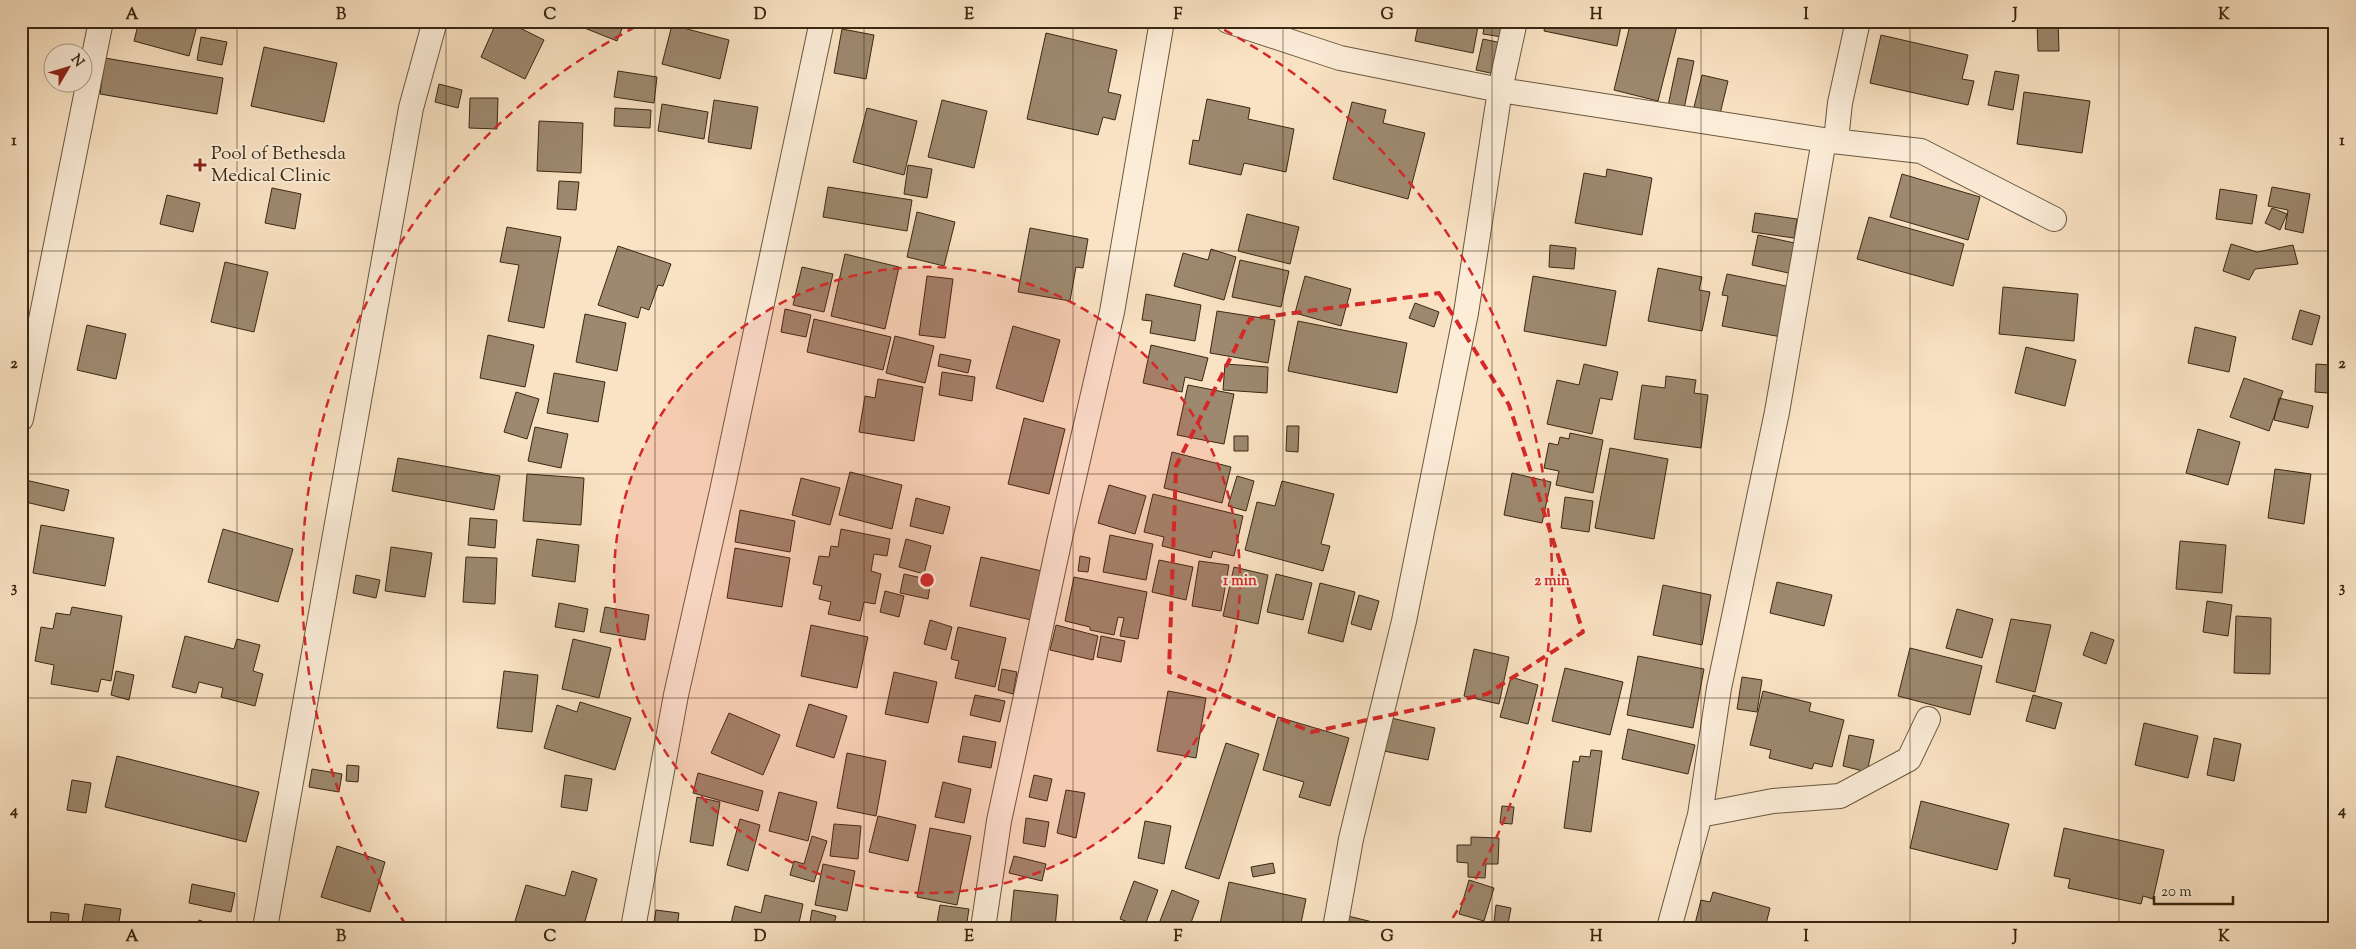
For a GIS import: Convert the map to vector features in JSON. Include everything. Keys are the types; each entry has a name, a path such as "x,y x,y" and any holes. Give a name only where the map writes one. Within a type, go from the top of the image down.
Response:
{"street":[{"path":"21,419 101,21"},
{"path":"265,928 411,108 435,21"},
{"path":"633,928 676,696 722,491 822,21"},
{"path":"982,928 999,821 1060,538 1112,312 1162,21"},
{"path":"1228,21 1340,58 1500,90 1830,140 1921,150 2054,219"},
{"path":"1335,928 1351,840 1404,621 1466,314 1500,90 1515,21"},
{"path":"1669,928 1700,815 1719,688 1777,412 1830,140 1858,21"},
{"path":"1700,815 1773,801 1840,796 1909,759 1928,719"}],"highlighted area":[{"path":"1439,293 1509,405 1583,632 1487,694 1312,732 1169,672 1176,466 1250,319"}],"building":[{"path":"139,21 198,22 189,56 134,41"},
{"path":"323,21 349,21 347,28"},
{"path":"497,21 506,21 544,40 525,79 481,57"},
{"path":"563,21 580,21 578,27"},
{"path":"584,21 625,21 617,41 582,27"},
{"path":"1419,21 1479,21 1473,53 1415,41"},
{"path":"1485,21 1504,21 1502,37 1483,34"},
{"path":"1546,21 1622,21 1617,46 1544,31"},
{"path":"1631,21 1658,21 1677,26 1658,101 1614,90"},
{"path":"2037,21 2058,21 2059,51 2038,51"},
{"path":"672,25 729,40 720,79 662,64"},
{"path":"842,29 874,35 866,79 834,73"},
{"path":"1046,33 1117,50 1108,92 1121,95 1115,120 1103,117 1098,135 1027,119"},
{"path":"1881,35 1968,55 1962,79 1974,81 1968,105 1870,83"},
{"path":"201,37 227,42 222,65 197,60"},
{"path":"1483,39 1502,43 1495,74 1476,70"},
{"path":"264,47 337,63 324,122 251,106"},
{"path":"105,58 223,78 217,114 100,94"},
{"path":"1678,58 1694,61 1684,109 1668,106"},
{"path":"618,71 657,77 654,103 614,97"},
{"path":"1995,71 2019,75 2013,110 1988,105"},
{"path":"1702,75 1728,81 1720,114 1694,107"},
{"path":"439,84 462,90 458,108 435,102"},
{"path":"2024,92 2090,101 2082,153 2017,144"},
{"path":"470,98 498,98 497,129 469,128"},
{"path":"1207,99 1250,108 1248,119 1294,129 1286,172 1244,163 1241,175 1189,164 1193,140 1199,141"},
{"path":"714,100 758,107 751,149 708,142"},
{"path":"942,100 987,111 974,168 928,157"},
{"path":"1352,102 1386,110 1383,123 1425,133 1408,199 1333,179"},
{"path":"662,104 708,112 704,139 658,131"},
{"path":"615,108 651,110 650,128 614,126"},
{"path":"867,108 917,121 904,175 853,162"},
{"path":"539,121 583,123 581,173 537,171"},
{"path":"908,165 932,169 927,198 904,194"},
{"path":"1607,169 1652,178 1642,235 1575,223 1584,173 1606,177"},
{"path":"1902,174 1980,197 1968,240 1890,217"},
{"path":"559,181 579,182 576,210 557,209"},
{"path":"828,187 912,200 907,231 823,217"},
{"path":"2272,187 2310,194 2303,233 2285,229 2288,210 2268,206"},
{"path":"272,188 301,194 295,229 265,223"},
{"path":"2220,189 2257,195 2252,224 2216,219"},
{"path":"167,195 200,203 193,232 160,224"},
{"path":"2272,208 2287,214 2280,230 2265,223"},
{"path":"917,212 955,222 944,266 907,257"},
{"path":"1755,213 1797,219 1794,238 1752,232"},
{"path":"1247,214 1299,227 1290,264 1238,251"},
{"path":"1869,217 1964,244 1953,286 1857,259"},
{"path":"507,227 561,237 544,328 508,321 519,265 500,262"},
{"path":"1030,228 1088,239 1083,268 1076,267 1070,301 1018,292"},
{"path":"1758,235 1799,244 1793,274 1752,265"},
{"path":"2231,244 2257,252 2293,245 2298,264 2255,269 2249,280 2223,271"},
{"path":"1550,245 1576,248 1574,269 1549,267"},
{"path":"618,246 671,264 663,286 658,285 649,310 641,307 638,318 598,305"},
{"path":"1211,249 1236,257 1224,300 1174,286 1183,253 1208,260"},
{"path":"845,254 899,267 885,329 831,316"},
{"path":"1240,260 1289,271 1281,307 1232,297"},
{"path":"225,262 268,272 254,332 211,322"},
{"path":"802,267 833,274 824,312 793,305"},
{"path":"1658,268 1702,277 1699,290 1710,292 1702,331 1648,321"},
{"path":"1727,274 1796,288 1787,338 1722,326 1728,296 1722,295"},
{"path":"927,276 953,279 945,338 919,335"},
{"path":"1305,276 1351,289 1341,326 1295,313"},
{"path":"1533,276 1616,291 1606,346 1524,331"},
{"path":"2003,287 2078,294 2074,341 1999,334"},
{"path":"1146,294 1201,305 1195,341 1150,333 1152,321 1142,320"},
{"path":"1415,303 1439,312 1434,327 1409,318"},
{"path":"785,309 811,315 806,337 781,332"},
{"path":"2300,310 2320,316 2312,345 2292,339"},
{"path":"1217,311 1275,320 1268,363 1210,353"},
{"path":"585,314 626,323 617,371 576,362"},
{"path":"814,319 891,337 883,370 807,352"},
{"path":"1298,321 1407,343 1397,393 1288,371"},
{"path":"87,325 126,334 116,379 77,370"},
{"path":"1013,326 1060,340 1043,402 996,388"},
{"path":"2195,327 2236,337 2229,372 2188,363"},
{"path":"488,335 534,345 525,387 480,378"},
{"path":"895,336 934,346 925,383 886,373"},
{"path":"1151,345 1208,358 1202,381 1185,377 1182,392 1143,383"},
{"path":"2026,347 2076,360 2065,406 2015,393"},
{"path":"940,354 971,360 968,373 938,366"},
{"path":"1225,364 1268,367 1267,393 1223,390"},
{"path":"1584,364 1618,372 1612,400 1600,398 1592,434 1547,424 1557,380 1579,385"},
{"path":"2316,364 2330,365 2328,393 2315,392"},
{"path":"942,372 975,377 972,401 939,395"},
{"path":"554,373 605,382 598,422 547,413"},
{"path":"1666,376 1696,380 1694,393 1708,395 1701,448 1634,439 1642,385 1665,388"},
{"path":"2244,378 2283,391 2269,431 2230,417"},
{"path":"878,379 923,387 914,441 859,432 865,396 875,398"},
{"path":"1188,385 1234,394 1224,444 1177,435"},
{"path":"516,392 539,399 527,439 504,432"},
{"path":"2279,398 2313,406 2308,428 2274,420"},
{"path":"1024,418 1065,429 1049,494 1008,484"},
{"path":"1287,426 1299,426 1298,452 1286,451"},
{"path":"535,427 568,434 561,468 528,461"},
{"path":"2198,429 2240,442 2228,485 2186,473"},
{"path":"1570,433 1603,440 1593,493 1556,485 1559,471 1544,468 1549,443 1558,445 1560,437 1569,439"},
{"path":"1234,436 1248,436 1248,451 1234,451"},
{"path":"1610,448 1668,459 1654,539 1595,528"},
{"path":"1172,452 1231,467 1222,503 1164,488"},
{"path":"398,458 500,476 494,510 392,491"},
{"path":"2275,469 2311,474 2304,524 2268,518"},
{"path":"850,472 902,485 892,529 839,515"},
{"path":"1512,473 1551,482 1542,523 1504,515"},
{"path":"527,474 584,478 581,525 523,521"},
{"path":"1237,476 1254,481 1246,511 1228,506"},
{"path":"801,478 840,488 830,525 792,515"},
{"path":"21,479 69,490 64,511 21,501"},
{"path":"1282,481 1334,494 1321,544 1330,546 1323,571 1245,550 1257,502 1275,506"},
{"path":"1109,485 1146,496 1135,534 1098,523"},
{"path":"1153,494 1243,516 1234,556 1213,551 1211,558 1162,546 1164,537 1144,532"},
{"path":"1565,497 1593,501 1589,532 1561,528"},
{"path":"916,498 950,507 943,534 910,526"},
{"path":"740,510 795,521 790,552 735,542"},
{"path":"470,518 497,520 495,548 468,545"},
{"path":"41,525 114,538 105,586 33,573"},
{"path":"223,529 293,549 278,602 208,582"},
{"path":"841,529 890,539 887,556 874,554 871,571 881,574 875,604 864,602 860,621 828,614 831,602 819,599 822,586 813,584 819,556 829,557 831,546 838,547"},
{"path":"1110,535 1153,544 1146,580 1103,572"},
{"path":"537,539 579,545 575,582 532,576"},
{"path":"906,539 931,546 924,574 899,567"},
{"path":"2180,541 2226,545 2222,593 2176,589"},
{"path":"391,547 432,553 425,597 385,591"},
{"path":"735,548 790,558 782,607 727,598"},
{"path":"1080,556 1090,558 1088,572 1078,571"},
{"path":"466,557 497,558 495,604 463,602"},
{"path":"981,557 1042,571 1031,620 970,606"},
{"path":"1159,560 1193,567 1186,600 1152,592"},
{"path":"1199,561 1229,565 1221,611 1192,606"},
{"path":"1234,567 1268,575 1258,624 1223,616"},
{"path":"904,574 931,580 928,599 900,593"},
{"path":"1276,574 1312,583 1303,620 1267,612"},
{"path":"356,575 380,580 376,598 353,593"},
{"path":"1074,577 1147,592 1138,639 1120,636 1124,618 1118,617 1114,635 1090,630 1090,627 1065,621"},
{"path":"1777,582 1832,595 1824,626 1770,613"},
{"path":"1320,583 1355,592 1343,642 1308,633"},
{"path":"1663,585 1711,595 1702,645 1653,635"},
{"path":"885,591 904,596 899,617 880,612"},
{"path":"1359,595 1379,601 1371,630 1351,624"},
{"path":"2207,601 2232,605 2228,636 2203,632"},
{"path":"559,603 588,609 584,632 555,627"},
{"path":"72,607 122,616 111,681 101,679 98,692 51,684 54,665 35,661 41,627 53,629 56,613 70,615"},
{"path":"605,607 649,615 645,640 600,632"},
{"path":"1957,609 1993,619 1982,658 1946,648"},
{"path":"2236,616 2271,618 2270,674 2234,673"},
{"path":"2011,619 2051,625 2035,692 1996,682"},
{"path":"930,620 952,627 946,650 924,644"},
{"path":"811,625 868,637 857,688 801,676"},
{"path":"1056,625 1098,636 1093,660 1050,650"},
{"path":"958,627 1006,638 995,687 955,678 959,661 951,659"},
{"path":"2091,632 2114,640 2106,664 2083,655"},
{"path":"185,636 234,649 237,639 260,645 253,671 263,674 255,706 221,697 223,688 199,682 196,693 172,687"},
{"path":"1101,636 1125,641 1121,662 1097,657"},
{"path":"573,639 611,648 599,698 562,689"},
{"path":"1910,648 1982,666 1970,715 1898,696"},
{"path":"1474,649 1509,657 1499,704 1464,696"},
{"path":"1638,656 1704,669 1693,728 1627,715"},
{"path":"1565,668 1623,682 1610,735 1552,721"},
{"path":"1002,669 1017,672 1013,694 998,690"},
{"path":"116,671 134,675 129,700 111,695"},
{"path":"504,671 538,675 532,732 497,728"},
{"path":"894,672 937,682 928,723 885,714"},
{"path":"1511,677 1538,685 1528,724 1500,717"},
{"path":"1742,677 1762,680 1757,712 1737,709"},
{"path":"1168,691 1206,698 1196,758 1157,751"},
{"path":"1763,691 1811,703 1809,711 1844,720 1832,767 1814,763 1812,769 1769,758 1771,750 1750,745"},
{"path":"975,695 1005,701 1000,722 970,715"},
{"path":"2033,695 2062,703 2055,729 2026,721"},
{"path":"580,702 631,718 615,770 544,748 557,705 577,712"},
{"path":"809,704 847,716 834,758 796,746"},
{"path":"729,713 780,735 763,775 711,753"},
{"path":"1278,717 1349,738 1330,806 1299,797 1304,782 1263,770"},
{"path":"1391,718 1435,728 1428,760 1384,751"},
{"path":"2144,723 2198,736 2188,778 2135,765"},
{"path":"1628,729 1695,745 1688,774 1622,759"},
{"path":"1849,735 1874,740 1867,772 1843,766"},
{"path":"963,736 996,742 991,768 958,762"},
{"path":"2214,738 2241,744 2234,781 2207,775"},
{"path":"1226,743 1259,754 1219,879 1185,868"},
{"path":"1591,750 1602,751 1591,832 1564,828 1573,761 1579,762 1580,756 1590,757"},
{"path":"847,753 886,761 876,816 837,808"},
{"path":"117,756 259,792 246,842 105,807"},
{"path":"347,765 359,766 358,782 346,781"},
{"path":"312,769 342,774 339,792 309,787"},
{"path":"698,773 763,791 758,811 693,793"},
{"path":"565,775 592,779 587,811 561,807"},
{"path":"1034,775 1052,779 1047,801 1029,797"},
{"path":"72,780 91,783 86,813 67,810"},
{"path":"943,782 971,789 964,823 935,817"},
{"path":"1066,790 1085,793 1076,838 1057,833"},
{"path":"779,792 817,802 808,841 769,831"},
{"path":"697,797 720,802 713,846 690,842"},
{"path":"1921,801 2009,824 1997,870 1910,848"},
{"path":"1502,806 1514,807 1512,824 1500,823"},
{"path":"878,816 916,825 908,861 869,852"},
{"path":"1026,818 1049,822 1045,847 1023,843"},
{"path":"740,819 760,825 748,871 727,865"},
{"path":"1145,821 1171,826 1164,864 1138,858"},
{"path":"834,824 861,826 858,859 830,856"},
{"path":"930,828 971,836 957,905 917,897"},
{"path":"2064,828 2164,850 2153,899 2143,896 2141,904 2068,888 2070,879 2054,876"},
{"path":"812,836 827,841 814,882 790,875 794,861 804,864"},
{"path":"1471,837 1499,838 1498,864 1486,864 1485,878 1468,877 1468,863 1457,862 1457,845 1471,845"},
{"path":"337,846 385,862 370,912 321,897"},
{"path":"1014,856 1046,864 1042,881 1009,873"},
{"path":"1273,863 1275,873 1253,877 1251,867"},
{"path":"823,864 855,871 847,911 815,905"},
{"path":"572,871 597,879 583,928 513,928 526,885 565,896"},
{"path":"1469,880 1494,888 1484,921 1459,914"},
{"path":"1134,881 1158,890 1144,928 1120,919"},
{"path":"1229,882 1306,899 1300,928 1219,928"},
{"path":"192,884 235,893 231,912 189,903"},
{"path":"1014,890 1058,895 1055,928 1010,928"},
{"path":"1172,890 1199,901 1189,928 1177,928 1160,921"},
{"path":"1713,892 1770,908 1765,928 1694,928 1701,900 1710,902"},
{"path":"765,895 803,904 798,928 730,928 735,906 761,913"},
{"path":"85,904 121,909 118,928 81,928"},
{"path":"940,905 969,909 966,928 936,928"},
{"path":"1496,905 1511,908 1508,924 1494,922"},
{"path":"656,910 679,913 677,928 653,928"},
{"path":"812,910 836,916 833,928 809,928"},
{"path":"51,912 69,914 68,928 50,928"},
{"path":"1344,915 1385,925 1384,928 1341,928"},
{"path":"199,920 218,927 196,928"},
{"path":"842,923 877,928 841,928"}],"place":[{"name":"Pool of Bethesda Medical Clinic","path":"200,165"}]}
